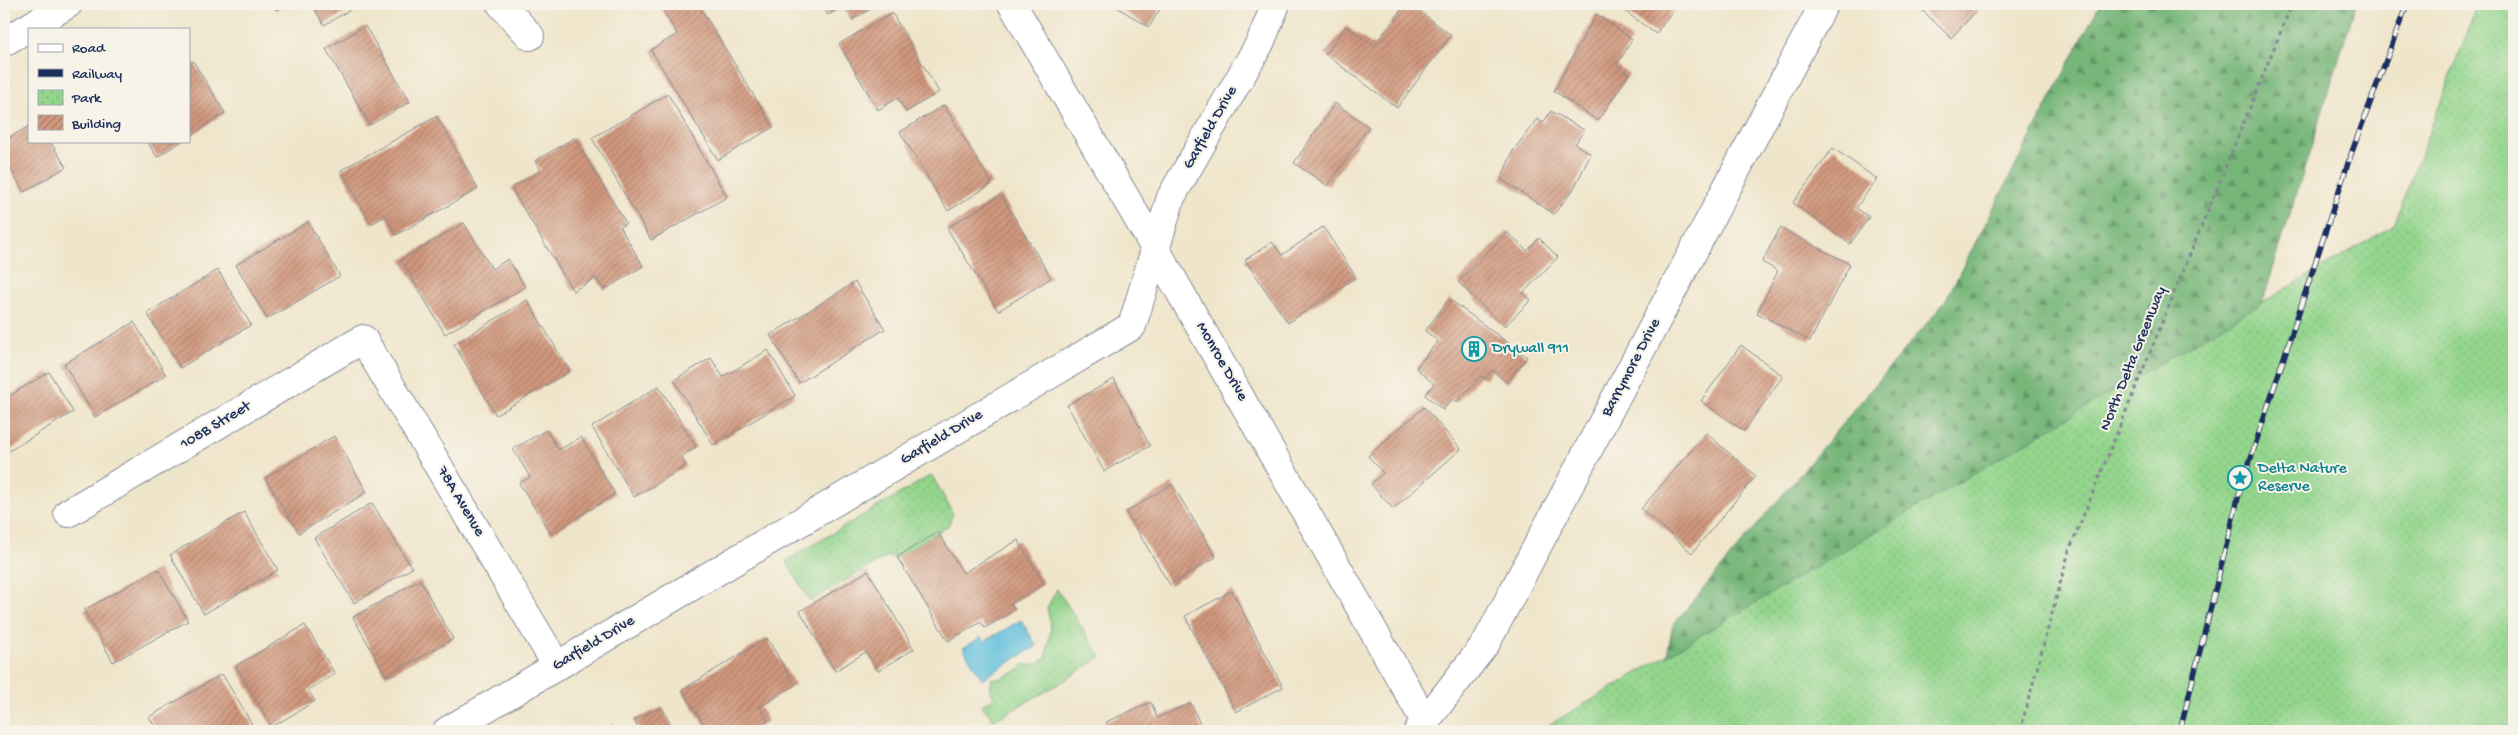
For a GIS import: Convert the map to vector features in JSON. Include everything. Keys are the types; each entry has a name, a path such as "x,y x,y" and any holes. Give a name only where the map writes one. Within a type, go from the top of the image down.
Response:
{"street":[{"path":"4,42 68,4"},
{"path":"501,4 530,36"},
{"name":"Monroe Drive","path":"1012,4 1155,248 1422,727"},
{"name":"Garfield Drive","path":"447,731 1132,326 1171,197 1260,43 1276,4"},
{"name":"Barrymore Drive","path":"1422,727 1486,644 1824,4"},
{"name":"78A Avenue","path":"363,338 557,666"},
{"name":"108B Street","path":"68,514 363,338"}],"path":[{"name":"North Delta Greenway","path":"2020,731 2069,551 2292,4"}],"green space":[{"path":"2100,4 2356,4 2140,693 1652,731 1673,625 1944,303"},
{"name":"Delta Nature Reserve","path":"2478,4 2514,4 2514,731 1539,731 2394,225"},
{"path":"928,477 933,477 953,514 948,526 895,558 888,556 810,601 786,561"},
{"path":"1057,589 1101,657 1057,685 993,721 982,705 994,698 990,688 992,678 999,679 1021,669 1023,665 1036,664 1046,658 1051,628 1047,608"}],"water":[{"path":"1021,620 1037,646 982,679 963,648 981,637 985,641"}],"building":[{"path":"273,4 286,4 276,10"},
{"path":"312,4 360,4 324,25"},
{"path":"659,4 698,4 773,127 718,160 651,50 677,34"},
{"path":"821,4 879,4 852,20 844,6 828,15"},
{"path":"1116,4 1163,4 1149,27 1115,6"},
{"path":"1406,4 1410,4 1451,35 1397,108 1325,54 1346,26 1374,46"},
{"path":"1615,4 1677,4 1656,34"},
{"path":"1927,4 1983,4 1951,38 1922,10"},
{"path":"892,13 939,92 906,112 898,98 878,110 839,44"},
{"path":"1596,14 1632,39 1617,66 1629,74 1598,121 1554,91"},
{"path":"365,26 410,102 370,125 326,49"},
{"path":"193,61 225,113 190,136 190,63"},
{"path":"668,94 727,197 651,240 592,138"},
{"path":"1335,103 1369,127 1328,186 1294,163"},
{"path":"944,105 992,184 948,211 900,132"},
{"path":"1551,111 1584,130 1575,144 1591,154 1573,190 1554,214 1501,179 1513,151 1537,119 1543,123"},
{"path":"437,116 478,189 396,235 386,216 371,224 341,170"},
{"path":"28,127 28,142 51,142 66,167 24,192 4,158 4,141"},
{"path":"574,138 626,223 620,227 643,266 604,290 596,278 573,291 511,188 541,170 535,161"},
{"path":"148,142 180,142 157,157"},
{"path":"1833,148 1877,179 1856,208 1869,217 1850,244 1793,203"},
{"path":"1001,195 1051,278 998,311 947,228"},
{"path":"308,222 340,276 267,319 236,265"},
{"path":"464,223 492,269 508,259 525,287 445,334 401,260"},
{"path":"1323,227 1356,277 1288,323 1245,260 1272,242 1282,255"},
{"path":"1780,228 1850,264 1810,341 1757,313 1778,271 1762,262"},
{"path":"1507,232 1527,251 1539,238 1558,257 1523,293 1531,300 1504,327 1458,282"},
{"path":"218,270 251,325 180,368 147,313"},
{"path":"855,282 885,329 799,383 770,335"},
{"name":"Drywall 911","path":"1449,299 1527,357 1507,383 1492,370 1486,379 1481,376 1457,402 1452,399 1443,410 1425,395 1434,384 1416,368 1438,341 1425,331"},
{"path":"527,300 570,371 496,415 454,344"},
{"path":"134,322 166,375 95,417 64,364"},
{"path":"1741,345 1783,376 1744,431 1701,401"},
{"path":"768,350 795,396 713,445 674,380 711,358 723,377"},
{"path":"49,372 73,412 4,454 4,399"},
{"path":"1114,379 1150,446 1104,471 1067,405"},
{"path":"659,386 696,447 681,457 686,466 634,497 592,427"},
{"path":"1424,407 1461,449 1393,509 1371,484 1383,473 1368,456"},
{"path":"546,430 559,450 581,437 615,494 551,534 519,483 530,477 513,449"},
{"path":"1706,433 1756,476 1692,553 1641,509"},
{"path":"334,436 367,492 299,533 265,478"},
{"path":"1172,484 1216,557 1170,585 1126,512"},
{"path":"372,503 412,568 354,603 314,538"},
{"path":"244,512 278,570 204,614 170,555"},
{"path":"938,532 963,573 1018,540 1044,584 1011,604 1015,610 985,628 981,622 948,641 897,557"},
{"path":"158,569 188,621 113,662 84,610"},
{"path":"868,571 914,649 878,671 866,652 835,671 800,611"},
{"path":"420,580 453,639 386,676 353,617"},
{"path":"1232,591 1283,687 1236,712 1185,616"},
{"path":"305,625 335,674 308,690 315,701 272,727 236,666"},
{"path":"767,638 795,685 760,707 768,721 751,731 708,731 682,690"},
{"path":"222,674 256,731 158,731 149,717"},
{"path":"1151,702 1157,718 1191,703 1203,731 1110,731 1106,722"},
{"path":"662,707 674,731 640,731 634,720"},
{"path":"611,726 614,731 601,731"}],"railway":[{"path":"2180,731 2239,494 2350,157 2407,4"}],"place":[{"name":"Drywall 911","path":"1474,349"},
{"name":"Delta Nature Reserve","path":"2240,478"}]}
